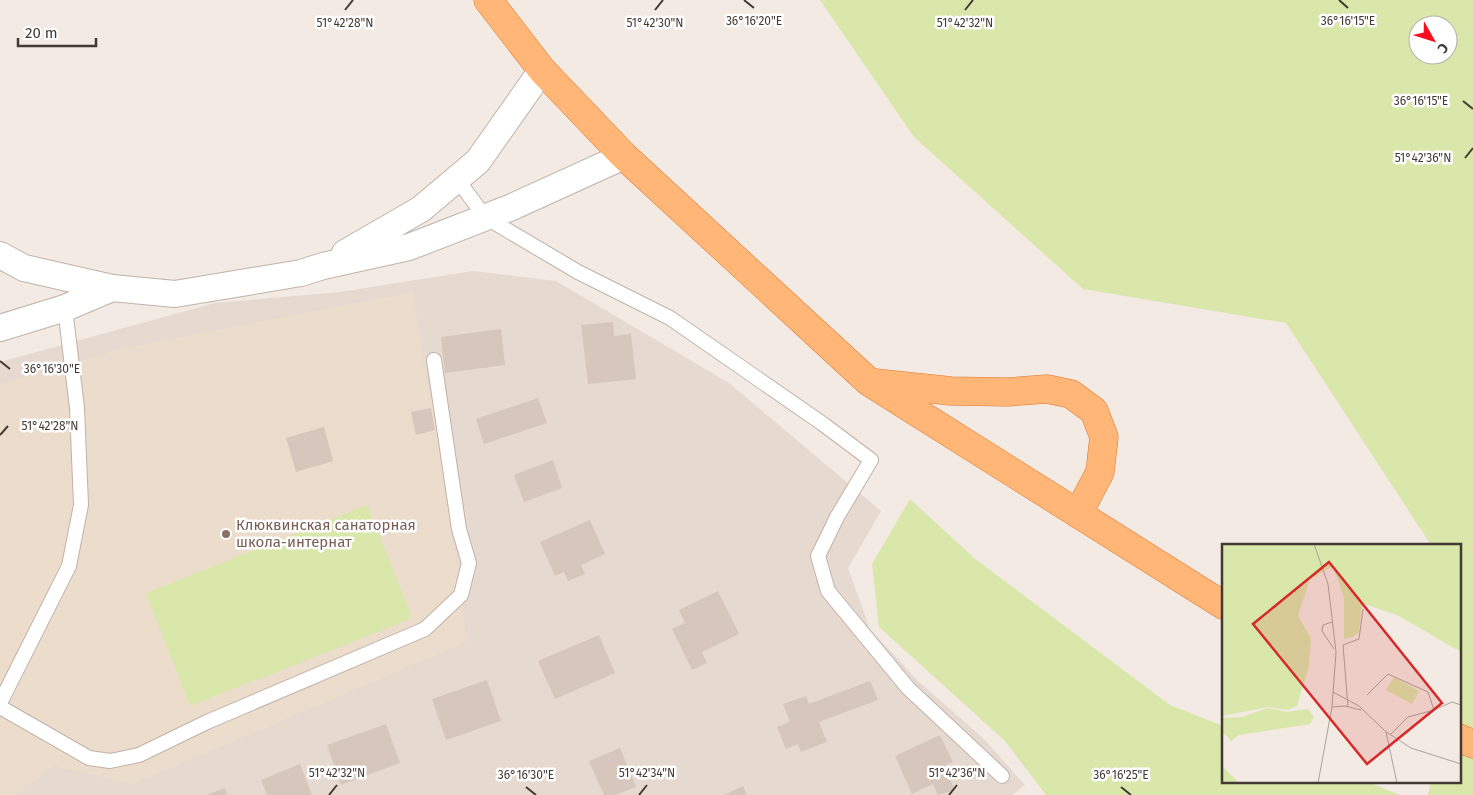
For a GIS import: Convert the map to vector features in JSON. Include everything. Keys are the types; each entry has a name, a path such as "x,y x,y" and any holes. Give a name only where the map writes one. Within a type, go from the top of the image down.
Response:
{"highway":[{"path":"488,0 542,70 624,156 869,382 1222,604"},
{"path":"869,382 951,391 1007,392 1047,389 1071,394 1094,411 1104,437 1100,472 1078,514"},
{"path":"1460,738 1473,744"}],"street":[{"path":"323,266 421,209 478,161 542,70"},
{"path":"0,255 24,268 112,288 175,294 249,283 301,273 323,266 409,247 512,207 624,156"},
{"path":"0,328 65,308 112,288"}],"lane":[{"path":"457,179 486,216 578,272 670,318 823,424 871,460 837,517 818,556 828,591 908,688 1002,776"},
{"path":"65,308 77,408 81,505 69,566 0,705 89,758 110,761 139,755 207,722 425,629 461,595 469,563 459,530 434,360"}],"shaded area":[{"path":"473,271 556,281 729,383 881,511 848,568 870,629 918,681 984,739 1025,785 1012,795 0,795 0,362 215,303 340,292"},
{"name":"Клюквинская санаторная школа-интернат","path":"413,292 425,376 439,425 467,642 133,784 54,766 14,795 0,795 0,384 124,348"}],"green space":[{"path":"820,0 1473,0 1473,795 1428,795 1431,782 1460,782 1460,603 1462,592 1460,589 1460,544 1430,544 1286,323 1083,289 914,137"},
{"path":"910,499 974,558 1170,705 1222,726 1222,782 1368,782 1400,795 1046,795 1005,741 879,627 872,564"},
{"path":"367,505 412,618 190,706 146,593"}],"building":[{"path":"613,322 614,336 631,334 636,379 588,384 581,325"},
{"path":"501,329 505,365 445,373 441,337"},
{"path":"538,398 547,423 484,444 476,419"},
{"path":"431,408 435,430 416,435 411,412"},
{"path":"324,427 333,461 296,472 286,438"},
{"path":"553,460 562,488 524,502 514,475"},
{"path":"590,520 605,554 581,565 585,574 568,581 564,572 555,576 540,542"},
{"path":"718,591 739,634 702,652 707,663 692,670 672,629 685,623 679,610"},
{"path":"599,635 615,673 555,699 538,661"},
{"path":"487,680 501,721 446,740 432,699"},
{"path":"870,681 878,700 819,722 827,742 801,752 798,744 786,749 777,727 790,722 783,704 806,696 809,704"},
{"path":"386,724 400,763 341,785 327,745"},
{"path":"940,735 953,762 944,766 955,790 938,795 933,784 912,794 895,756"},
{"path":"620,748 636,787 615,795 604,795 589,761"},
{"path":"300,764 312,795 267,795 261,780"},
{"path":"743,786 747,795 724,795"},
{"path":"225,788 227,795 206,795"}],"place":[{"name":"Клюквинская санаторная школа-интернат","path":"226,534"}]}
